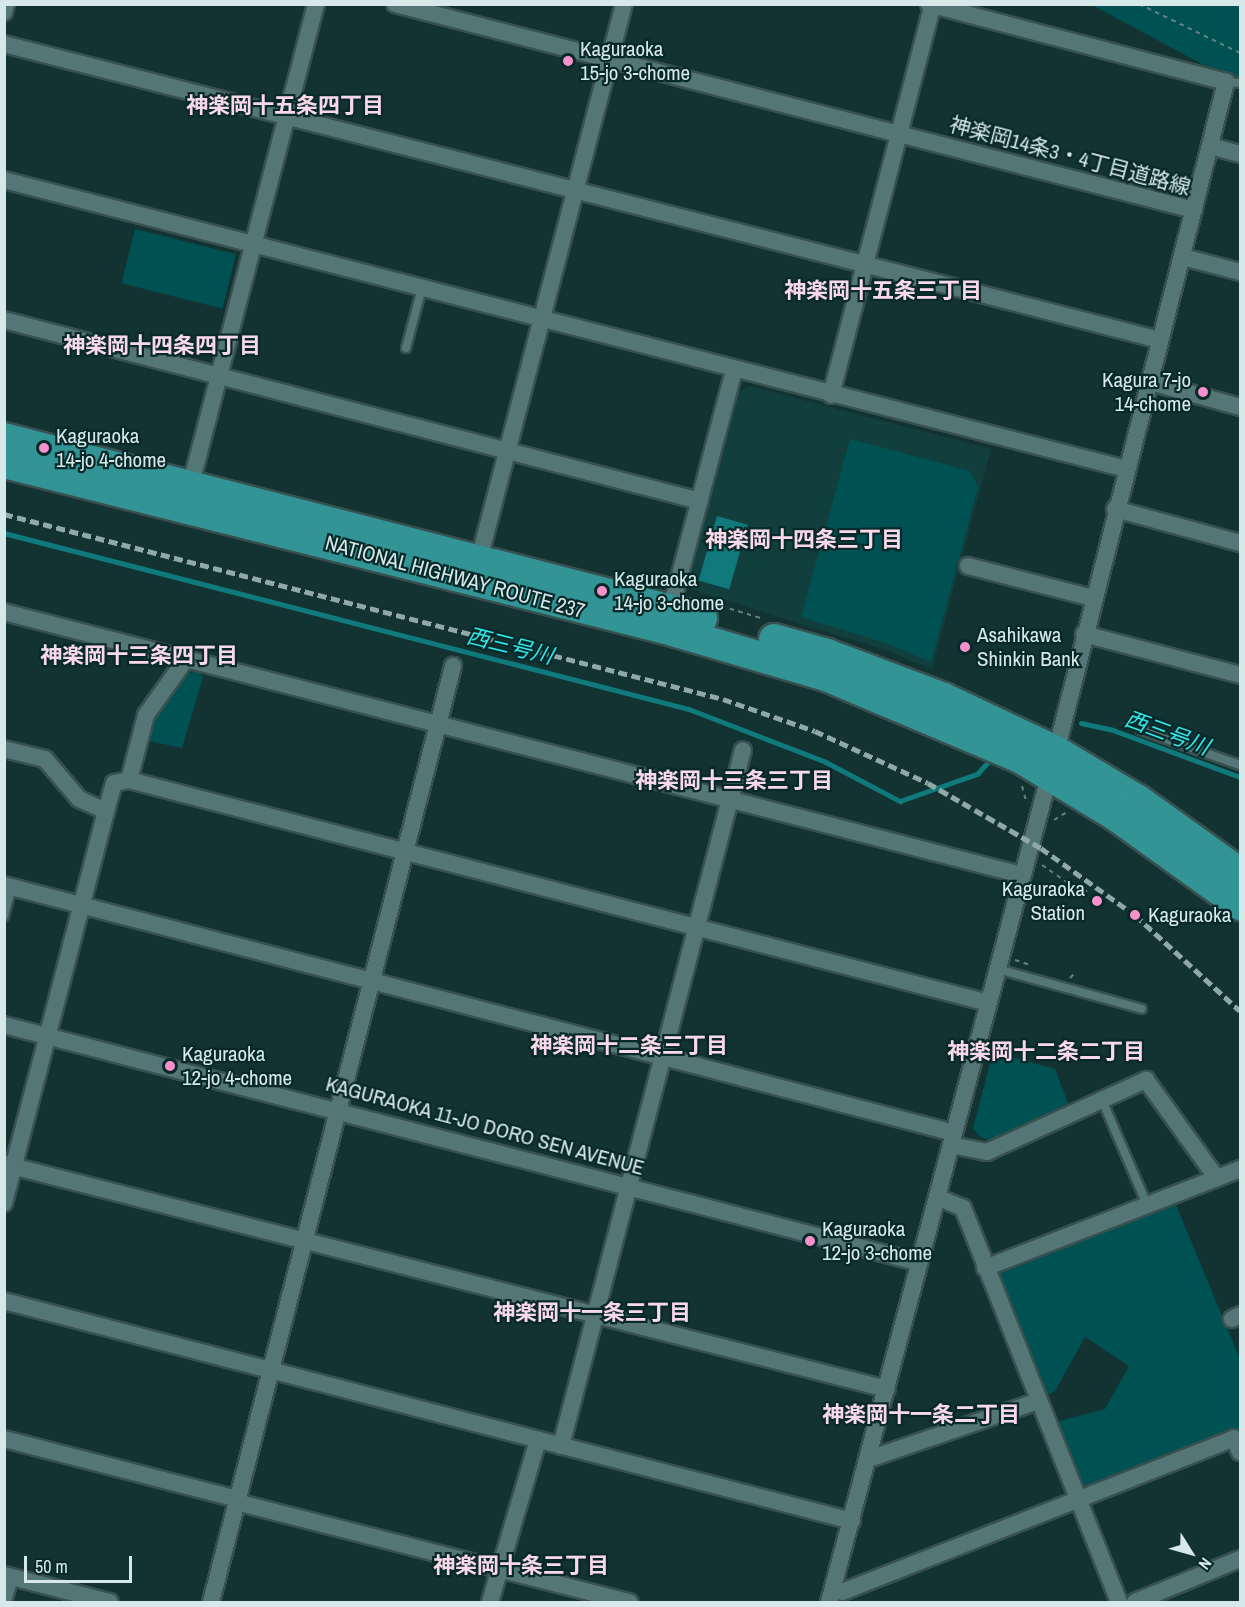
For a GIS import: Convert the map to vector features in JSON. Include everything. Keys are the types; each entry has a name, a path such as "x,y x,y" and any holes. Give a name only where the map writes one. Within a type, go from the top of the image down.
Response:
{"highway":[{"name":"NATIONAL HIGHWAY ROUTE 237","path":"4,438 188,494 885,675 1052,764 1138,800 1240,873"},
{"name":"NATIONAL HIGHWAY ROUTE 237","path":"4,463 188,494"},
{"name":"NATIONAL HIGHWAY ROUTE 237","path":"1052,764 1116,816 1240,905"}],"street":[{"path":"4,12 6,4"},
{"path":"188,494 316,4"},
{"name":"神楽岡14条3・4丁目道路線","path":"395,4 1194,210 1115,509 1052,764 852,1521 837,1597"},
{"path":"476,570 624,4"},
{"path":"831,395 932,5 1233,82 1210,146 1194,210"},
{"path":"4,44 1160,340"},
{"path":"1210,146 1240,154"},
{"path":"4,180 831,395 1126,469"},
{"path":"1183,257 1240,272"},
{"path":"4,320 508,448 700,501"},
{"path":"668,619 734,370"},
{"path":"1150,382 1240,407"},
{"path":"1115,509 1240,543"},
{"path":"968,566 1093,598"},
{"path":"4,612 1022,875"},
{"path":"1084,634 1240,675"},
{"path":"129,780 146,715 186,659"},
{"path":"211,1602 403,852 453,666"},
{"path":"4,748 45,759 79,799 106,811"},
{"path":"561,1446 694,928 743,750"},
{"path":"4,1203 9,1165 47,1035 114,783 129,780 988,1004"},
{"path":"8,886 661,1057 953,1139 987,1152 1146,1080 1216,1177"},
{"name":"KAGURAOKA 11-JO DORO SEN AVENUE","path":"4,1025 920,1263"},
{"path":"9,1165 887,1389"},
{"path":"985,1268 1146,1202 1240,1168"},
{"path":"937,1197 963,1208 1119,1602"},
{"path":"4,1301 852,1521"},
{"path":"868,1459 1038,1401"},
{"path":"837,1597 1077,1498 1234,1438 1240,1452"},
{"path":"4,1439 629,1602"},
{"path":"490,1602 538,1440"},
{"path":"1135,1602 1240,1560"},
{"path":"4,1598 7,1576 83,1599 110,1602"}],"lane":[{"path":"406,348 422,288"},
{"path":"1141,730 1240,765"},
{"path":"4,916 8,886"},
{"path":"997,969 1142,1009"},
{"path":"1102,1100 1146,1202"}],"path":[{"path":"1139,4 1240,53"},
{"path":"1037,862 1084,894 1087,890"}],"shaded area":[{"path":"1092,5 1240,5 1240,81 1215,71"},
{"path":"135,229 236,254 222,308 121,283"},
{"path":"749,386 991,449 932,669 885,650 687,588 737,393"},
{"path":"850,439 970,471 978,487 931,662 886,643 801,617"},
{"path":"717,516 748,525 729,589 699,580"},
{"path":"197,670 203,677 182,748 149,741 154,720 185,675"},
{"path":"993,1052 1055,1069 1068,1103 993,1142 979,1136 973,1128"},
{"path":"1171,1193 1240,1359 1240,1435 1077,1498 1048,1424 1105,1409 1129,1366 1085,1337 1055,1391 1038,1401 985,1268"}],"waterway":[{"name":"西三号川","path":"4,533 689,709 826,762 900,801 977,774 989,761"},
{"name":"西三号川","path":"1081,723 1113,730 1240,777"}],"railway":[{"path":"4,514 723,699 815,731 928,783 1041,848 1135,915 1240,1011"}],"place":[{"name":"Kaguraoka 15-jo 3-chome","path":"568,61"},
{"name":"Kagura 7-jo 14-chome","path":"1203,392"},
{"name":"Kaguraoka 14-jo 4-chome","path":"44,448"},
{"name":"Kaguraoka 14-jo 3-chome","path":"602,591"},
{"name":"Asahikawa Shinkin Bank","path":"965,647"},
{"name":"Kaguraoka Station","path":"1097,901"},
{"name":"Kaguraoka","path":"1135,915"},
{"name":"Kaguraoka 12-jo 4-chome","path":"170,1066"},
{"name":"Kaguraoka 12-jo 3-chome","path":"810,1241"}],"district":[{"name":"神楽岡十五条四丁目","path":"285,106"},
{"name":"神楽岡十五条三丁目","path":"883,291"},
{"name":"神楽岡十四条四丁目","path":"162,346"},
{"name":"神楽岡十四条三丁目","path":"804,540"},
{"name":"神楽岡十三条四丁目","path":"139,656"},
{"name":"神楽岡十三条三丁目","path":"734,781"},
{"name":"神楽岡十二条三丁目","path":"629,1046"},
{"name":"神楽岡十二条二丁目","path":"1046,1052"},
{"name":"神楽岡十一条三丁目","path":"592,1313"},
{"name":"神楽岡十一条二丁目","path":"921,1415"},
{"name":"神楽岡十条三丁目","path":"521,1566"}]}
